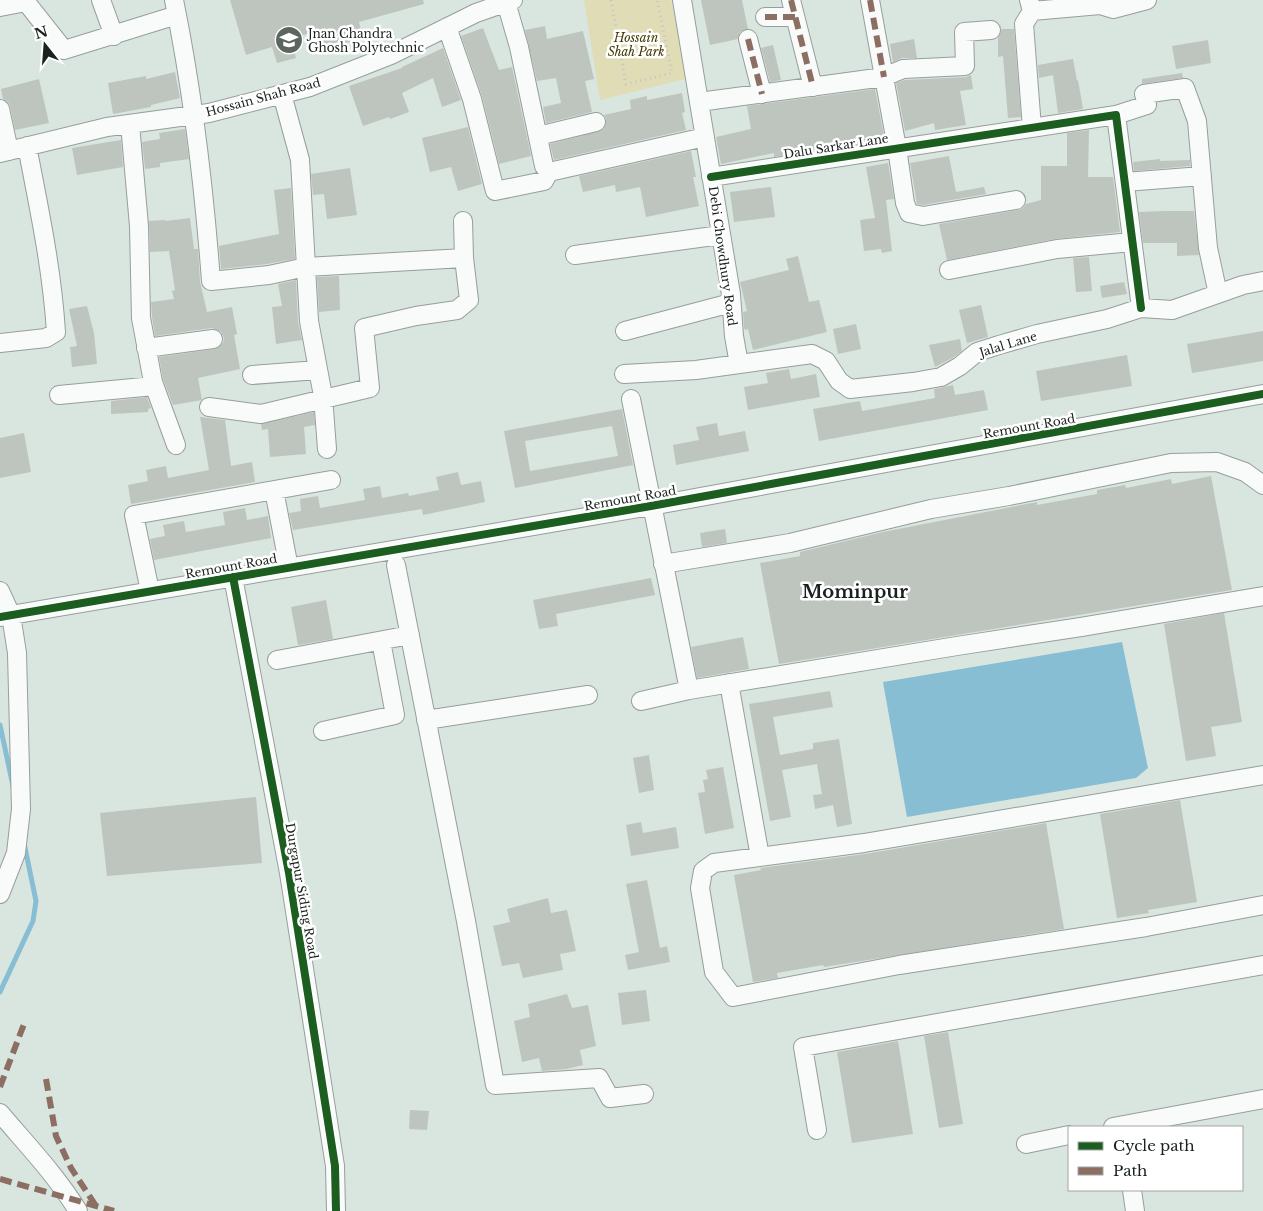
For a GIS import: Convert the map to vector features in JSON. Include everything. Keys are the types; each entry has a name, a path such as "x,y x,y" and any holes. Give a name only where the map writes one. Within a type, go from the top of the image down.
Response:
{"street":[{"path":"101,0 114,36"},
{"name":"Debi Chowdhury Road","path":"682,0 712,177 739,364"},
{"path":"870,0 905,203 909,213 923,216 1016,200"},
{"path":"1032,128 1024,24 1030,6 1100,5 1113,9 1148,0"},
{"path":"509,1 544,166 549,172"},
{"name":"Hossain Shah Road","path":"5,152 107,127 209,113 310,87 391,55 476,13 509,1"},
{"path":"0,7 26,2 64,50 114,36 175,8 193,115 205,205 211,281 269,274 306,267 464,258"},
{"path":"765,17 793,8 813,86"},
{"path":"447,27 472,99 495,191 544,181 549,172 705,137"},
{"path":"699,102 884,77 903,69 965,66 964,32 991,30"},
{"path":"748,39 762,94"},
{"name":"Dalu Sarkar Lane","path":"712,177 1116,115 1148,105 1144,94 1185,88 1197,121 1202,176"},
{"path":"282,94 300,160 309,321 323,400 328,449"},
{"path":"0,109 5,152"},
{"path":"1116,115 1141,308"},
{"path":"538,136 596,122"},
{"path":"130,124 139,226 140,318 154,386 176,445"},
{"path":"0,343 46,338 56,332 44,235 27,146"},
{"path":"1125,182 1202,176 1208,248 1218,294"},
{"path":"208,407 261,414 370,388 364,328 416,316 457,310 469,300 464,258 463,221"},
{"path":"575,255 721,235"},
{"path":"949,270 1058,249 1132,242"},
{"name":"Jalal Lane","path":"739,364 812,354 826,361 839,381 850,389 913,382 941,377 960,366 976,352 1037,334 1106,319 1141,308 1172,310 1243,285 1263,281"},
{"path":"625,331 731,303"},
{"path":"146,348 213,339"},
{"path":"624,374 696,370 739,364"},
{"path":"252,376 318,370"},
{"path":"60,396 154,386"},
{"name":"Remount Road","path":"5,616 652,506 1263,394"},
{"path":"631,399 689,690"},
{"path":"663,564 790,543 931,509 1009,496 1171,463 1217,462 1245,472 1263,485"},
{"path":"150,591 134,515 331,480"},
{"path":"274,490 289,568"},
{"path":"396,565 466,921 495,1085 600,1078 610,1098 644,1094"},
{"name":"Durgapur Siding Road","path":"233,577 290,883 335,1166 336,1211"},
{"path":"0,591 5,616 17,653 21,809 16,853 0,894"},
{"path":"641,702 689,690 729,683 1263,596"},
{"path":"277,660 410,635"},
{"path":"323,731 395,715 381,640"},
{"path":"729,683 760,857"},
{"path":"426,720 588,695"},
{"path":"1263,775 864,843 714,864 703,871 700,888 714,972 733,997 899,965 1136,928 1263,905"},
{"path":"817,1130 803,1047 1263,965"},
{"path":"1123,1126 1263,1099"},
{"path":"0,1113 67,1193 78,1211"},
{"path":"1026,1144 1068,1136"},
{"path":"1132,1191 1135,1211"}],"path":[{"path":"611,0 626,84 672,73 657,0"}],"green space":[{"name":"Hossain Shah Park","path":"584,0 671,0 689,78 600,100"}],"water":[{"path":"1122,642 1148,768 1136,778 907,817 883,682"}],"building":[{"path":"230,0 423,0 424,4 359,22 363,38 325,49 319,30 291,39 296,58 277,63 272,47 246,55"},
{"path":"701,0 742,0 748,29 740,32 738,39 710,45"},
{"path":"545,26 547,39 583,31 594,79 585,81 592,112 546,123 543,107 561,103 556,78 537,81 525,30"},
{"path":"483,28 499,70 512,67 531,156 499,164 482,96 461,36"},
{"path":"1002,29 1014,29 1021,117 1008,118 1003,56 998,57 998,38"},
{"path":"914,39 917,58 902,58 893,62 890,44"},
{"path":"1208,40 1211,63 1176,69 1172,46"},
{"path":"773,45 781,80 770,82 761,48"},
{"path":"443,48 461,100 442,107 433,78 402,93 409,112 363,126 349,86 402,68"},
{"path":"1073,59 1083,109 1058,113 1053,75 1039,78 1038,65"},
{"path":"175,72 180,98 151,105 151,107 113,114 108,83 146,76 146,79"},
{"path":"1182,73 1183,78 1142,84 1142,79"},
{"path":"971,75 973,89 960,91 966,125 935,130 934,123 905,131 896,83 905,80 966,77"},
{"path":"39,79 49,123 15,130 10,106 3,99 1,89"},
{"path":"875,89 884,136 881,139 815,144 816,150 774,157 774,153 721,164 716,137 751,129 747,106"},
{"path":"682,93 685,112 682,113 686,130 554,160 550,144 603,130 606,125 604,115 631,109 630,100 647,96 647,100"},
{"path":"468,127 482,184 458,191 451,167 430,172 422,138"},
{"path":"185,129 189,159 160,163 160,167 145,169 142,142 160,139 159,133"},
{"path":"1089,130 1088,177 1113,177 1120,232 1055,239 947,260 939,224 1018,210 1026,204 1041,200 1041,166 1067,166 1067,133"},
{"path":"121,140 123,167 77,175 72,148"},
{"path":"691,151 696,177 693,177 699,206 646,217 640,187 616,192 615,185 583,192 579,176"},
{"path":"949,156 956,192 984,187 986,194 923,205 917,204 910,163"},
{"path":"1160,159 1160,161 1190,160 1190,166 1134,171 1133,162"},
{"path":"888,163 894,199 886,200 892,251 882,253 881,249 864,251 860,220 875,218 866,167"},
{"path":"350,168 357,215 327,219 324,194 313,195 311,174"},
{"path":"771,187 775,217 734,222 730,192"},
{"path":"291,188 295,259 221,269 219,246 279,234 274,190"},
{"path":"1194,211 1199,255 1177,256 1177,243 1143,243 1139,212"},
{"path":"190,218 194,249 198,249 200,282 207,312 232,307 237,334 234,335 240,369 198,378 202,400 173,405 163,379 159,357 215,349 223,343 224,338 221,332 212,328 155,336 151,302 174,299 172,291 175,290 169,251 150,252 149,221"},
{"path":"798,256 809,302 819,300 827,332 753,350 748,329 745,330 744,327 743,312 747,311 740,282 789,270 786,259"},
{"path":"1089,257 1092,291 1076,292 1073,258"},
{"path":"339,276 340,310 319,312 317,277"},
{"path":"296,280 298,322 302,340 276,344 272,307 282,306 278,284"},
{"path":"1124,282 1127,294 1102,298 1100,286"},
{"path":"981,305 988,337 967,343 959,310"},
{"path":"87,306 94,333 97,364 72,367 70,347 77,346 69,309"},
{"path":"856,324 861,349 838,354 833,329"},
{"path":"1263,331 1263,361 1192,373 1187,344"},
{"path":"960,339 962,351 935,367 929,345"},
{"path":"1127,355 1132,386 1041,401 1036,371"},
{"path":"789,369 791,379 816,374 820,397 748,410 744,387 768,383 766,373"},
{"path":"953,385 955,395 984,390 988,410 819,441 813,409 860,401 862,411 935,398 934,389"},
{"path":"147,397 151,408 148,409 148,412 111,414 111,401"},
{"path":"622,409 633,465 515,488 504,431","holes":["612,426 618,456 530,471 525,441"]},
{"path":"314,412 315,425 304,427 306,454 270,457 268,429 262,430 261,424"},
{"path":"200,417 225,420 231,466 252,462 255,482 131,504 128,485 148,481 146,470 166,466 168,478 209,470"},
{"path":"717,423 719,436 745,431 749,451 676,465 673,445 699,440 696,427"},
{"path":"24,433 31,472 0,478 0,438"},
{"path":"458,472 461,485 481,481 485,502 423,515 422,509 293,530 289,513 301,511 300,499 318,496 320,508 365,500 363,489 380,486 382,498 408,493 409,496 439,490 436,477"},
{"path":"1211,476 1232,590 779,664 760,563 800,556 800,552 883,532 1037,502 1037,505 1097,494 1097,490 1125,485 1126,488 1171,479 1172,484"},
{"path":"245,508 247,520 268,516 271,538 154,560 150,539 165,536 163,525 184,521 186,532 225,525 223,512"},
{"path":"725,529 727,543 702,547 700,533"},
{"path":"651,578 655,595 556,614 558,626 539,629 533,600"},
{"path":"326,600 333,639 298,645 291,607"},
{"path":"1224,613 1242,722 1211,727 1216,756 1186,761 1164,624"},
{"path":"743,637 749,669 697,678 691,647"},
{"path":"830,691 833,707 773,717 780,755 813,749 813,743 839,739 852,824 837,827 833,805 815,809 813,795 822,794 817,764 782,770 791,817 770,821 749,704"},
{"path":"649,755 654,790 639,793 633,758"},
{"path":"723,767 734,828 705,834 698,793 705,792 703,780 708,779 706,770"},
{"path":"256,797 262,863 107,876 100,813"},
{"path":"1180,800 1197,902 1148,910 1149,913 1117,918 1100,814"},
{"path":"641,822 643,833 676,827 679,848 631,856 626,825"},
{"path":"1046,823 1064,929 824,967 823,965 777,973 778,978 753,982 734,875 761,870 760,868 865,854"},
{"path":"647,880 660,948 667,946 670,962 628,970 625,955 639,952 626,884"},
{"path":"548,898 551,913 567,910 576,951 560,954 563,970 523,978 519,963 502,966 493,926 510,922 507,909"},
{"path":"646,990 650,1021 622,1025 618,993"},
{"path":"567,994 572,1008 588,1005 596,1046 580,1050 583,1065 567,1069 542,1071 539,1058 522,1062 514,1021 530,1017 528,1004"},
{"path":"948,1032 963,1124 939,1128 924,1036"},
{"path":"898,1041 913,1134 852,1143 837,1052"},
{"path":"410,1110 429,1111 427,1130 409,1129"}],"waterway":[{"path":"0,725 13,786"},
{"path":"0,992 33,921 36,901 24,843"}],"marked path":[{"path":"791,0 813,87"},
{"path":"870,0 884,77"},
{"path":"765,17 795,17"},
{"path":"748,39 762,94"},
{"path":"0,1087 24,1024"},
{"path":"46,1079 56,1136 71,1168 96,1206"},
{"path":"0,1179 114,1211"}],"cycle path":[{"path":"711,177 1116,115 1141,308"},
{"path":"0,617 651,506 1263,394"},
{"path":"233,577 289,873 335,1166 336,1211"}],"place":[{"name":"Jnan Chandra Ghosh Polytechnic","path":"289,40"}],"district":[{"name":"Mominpur","path":"855,592"}]}
